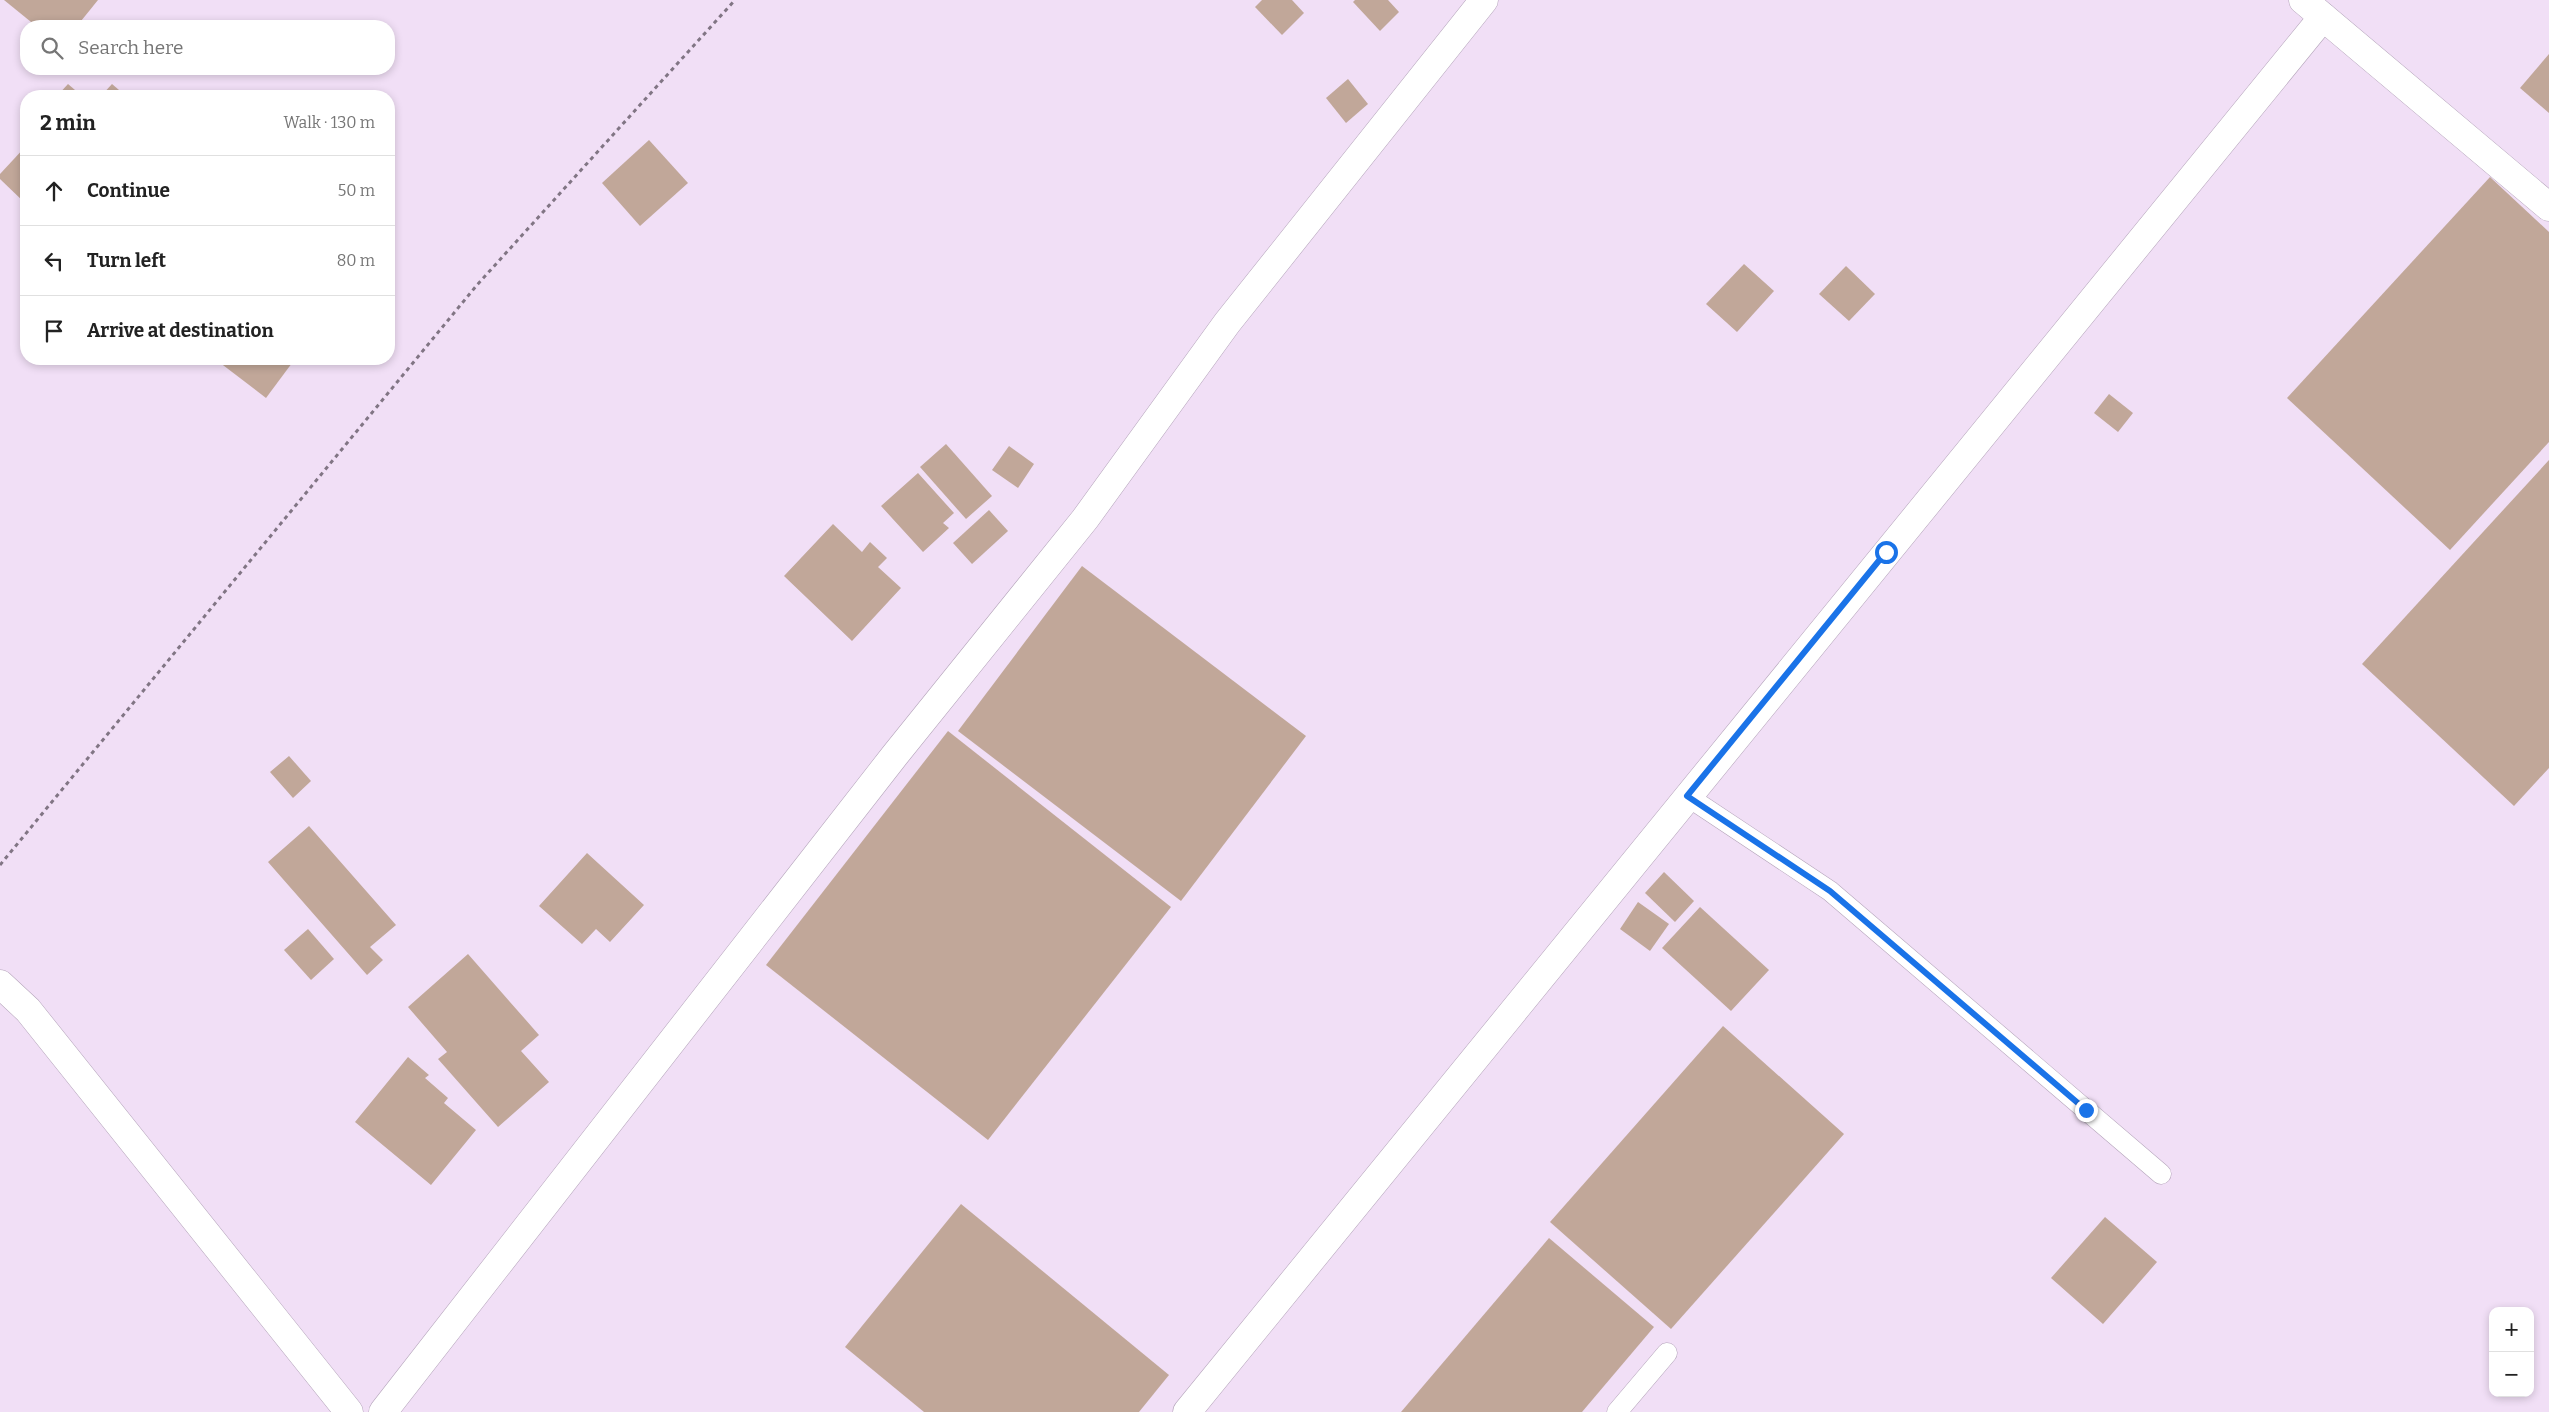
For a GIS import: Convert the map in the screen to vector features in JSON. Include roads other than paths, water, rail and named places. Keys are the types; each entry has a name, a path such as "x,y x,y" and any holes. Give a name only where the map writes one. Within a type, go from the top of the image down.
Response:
{"street":[{"path":"383,1412 895,755 1085,519 1227,323 1484,0"},
{"path":"1187,1412 1600,906 2313,8 2549,207"},
{"path":"0,984 28,1010 349,1412"}],"lane":[{"path":"1687,796 1830,891 2161,1174"},
{"path":"1617,1412 1668,1353"}]}
